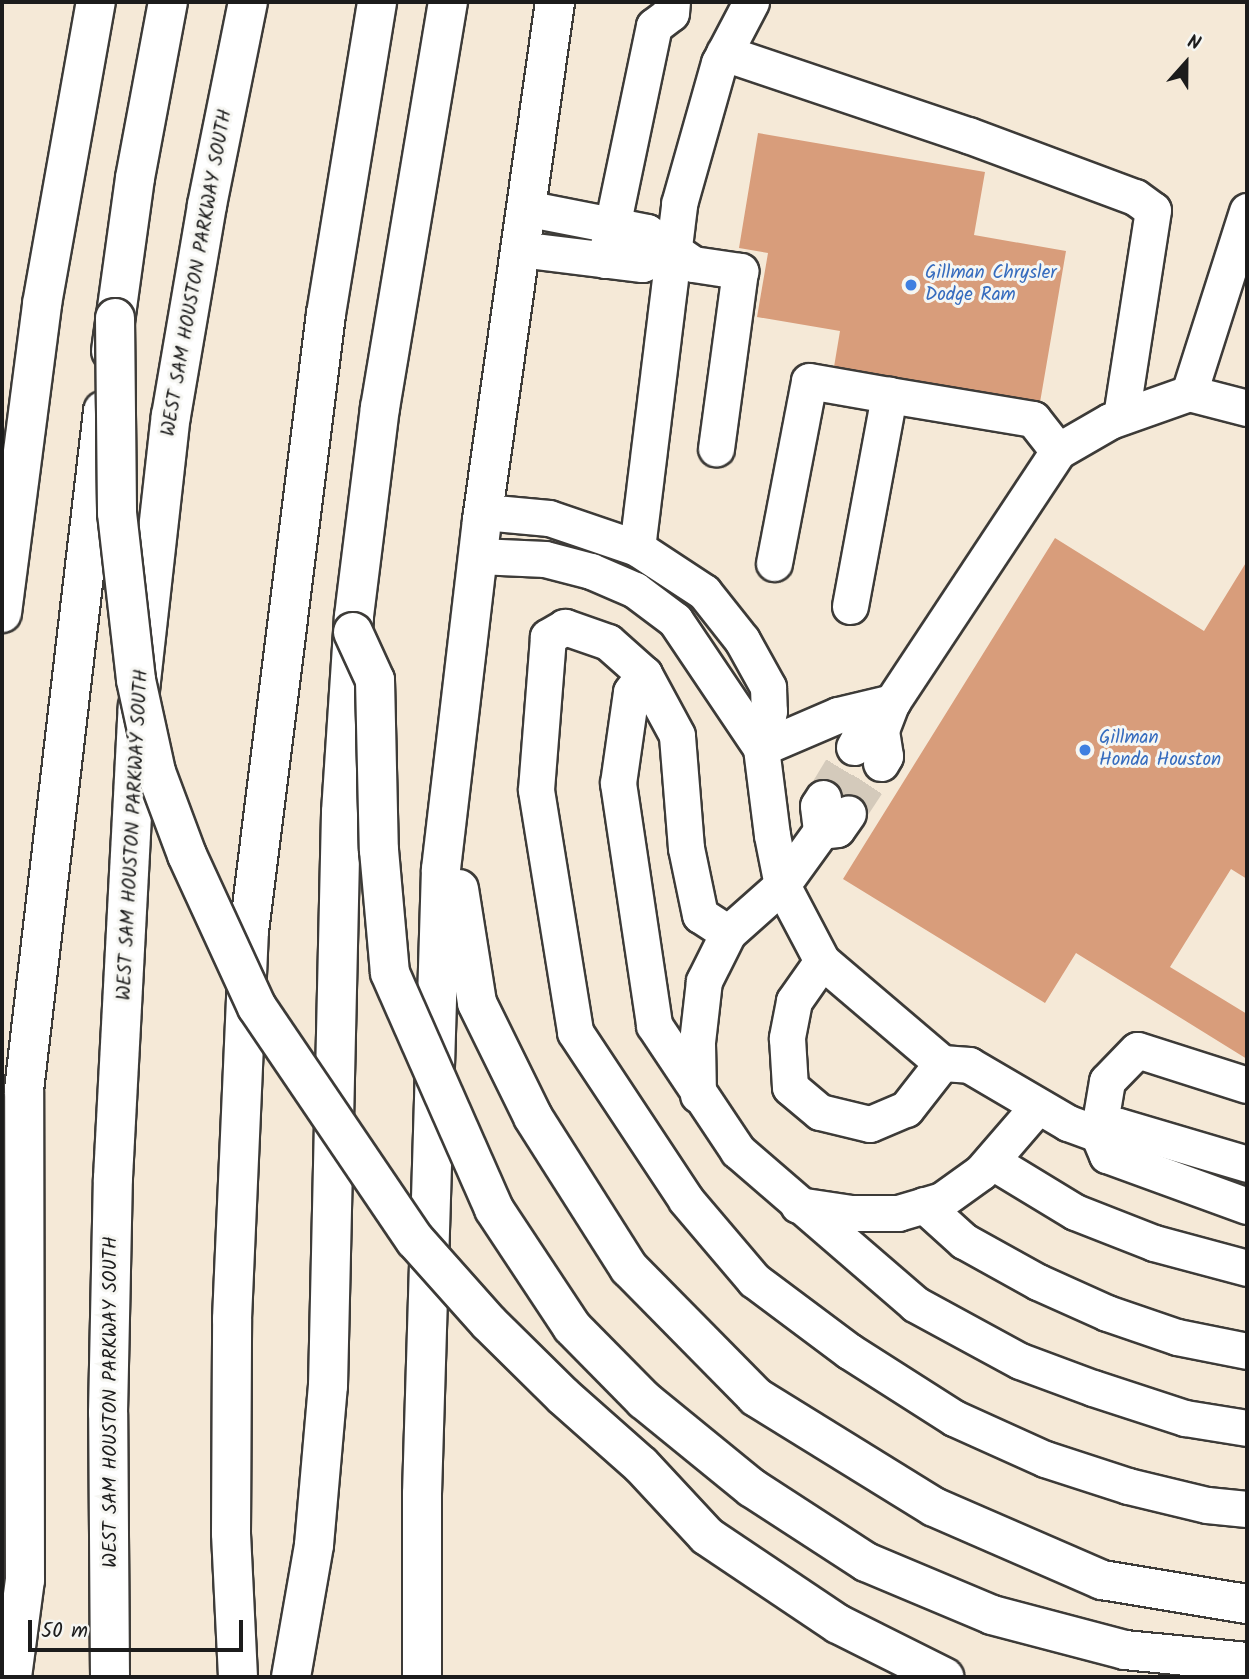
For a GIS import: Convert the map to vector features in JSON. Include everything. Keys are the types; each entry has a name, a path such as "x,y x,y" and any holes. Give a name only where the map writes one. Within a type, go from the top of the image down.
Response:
{"main road":[{"path":"2,612 41,304 96,2"},
{"path":"12,1677 24,1580 24,1090 115,318 168,2"},
{"name":"WEST SAM HOUSTON PARKWAY SOUTH","path":"110,1677 108,1413 113,1178 138,708 171,416 207,205 248,2"},
{"path":"238,1677 231,1533 232,1319 248,931 271,726 326,314 377,2"},
{"path":"291,1677 314,1545 328,1386 340,825 358,575 380,408 448,2"},
{"path":"422,1677 422,1494 441,883 478,556 555,2"},
{"path":"115,318 117,513 136,680 156,772 187,855 257,1007 415,1240 489,1323 563,1396 641,1465 707,1536 838,1624 944,1677"},
{"path":"353,632 375,680 379,850 390,973 494,1209 572,1326 644,1400 731,1470 866,1562 992,1615 1125,1650 1247,1662"},
{"path":"451,797 461,905 477,1003 533,1117 629,1268 727,1368 756,1397 933,1507 1102,1580 1247,1604"}],"lane":[{"path":"605,260 610,223 654,26 671,13 672,2"},
{"path":"637,548 679,204 724,53 751,2"},
{"path":"724,53 968,135 1135,197 1153,210 1121,417"},
{"path":"525,208 647,232 672,252 693,264 740,271 716,448"},
{"path":"1189,393 1247,211"},
{"path":"519,249 642,264 672,252"},
{"path":"774,563 809,381 1033,419 1058,451"},
{"path":"761,748 838,715 877,735 1058,451 1121,417 1189,393 1247,408"},
{"path":"850,606 889,395"},
{"path":"484,512 549,518 637,548 704,592 742,640 768,687 769,710 761,748 782,885 822,961 942,1063 969,1065 1038,1106 1098,1134 1119,1126 1247,1164"},
{"path":"478,556 545,559 591,571 635,590 675,620 761,748"},
{"path":"728,933 700,915 686,848 677,735 644,674 608,642 565,627 548,637 536,790 575,1032 686,1200 754,1280 849,1351 954,1418 1045,1459 1128,1486 1206,1505 1247,1509"},
{"path":"644,674 631,692 618,782 654,1026 698,1097 737,1150 915,1304 1020,1361 1185,1418 1247,1428"},
{"path":"698,1097 697,1042 704,981 728,933 782,885 830,814"},
{"path":"822,961 794,1001 787,1038 790,1087 820,1112 870,1124 906,1109 942,1063"},
{"path":"1247,1085 1137,1050 1107,1080 1098,1134 1107,1155 1247,1206"},
{"path":"798,1205 898,1213 942,1200 991,1161 1038,1106"},
{"path":"991,1161 1075,1212 1154,1243 1247,1268"},
{"path":"925,1205 964,1241 1049,1287 1177,1336 1247,1351"}],"building":[{"name":"Gillman Chrysler Dodge Ram","path":"758,133 985,172 974,235 1066,251 1038,414 832,379 840,331 757,317 768,253 739,248"},
{"name":"Gillman Honda Houston","path":"1055,538 1204,631 1247,561 1247,879 1231,869 1170,967 1247,1014 1247,1059 1076,953 1045,1003 843,879"}],"tunnel":[{"path":"823,798 854,747"},
{"path":"848,813 881,763"}],"place":[{"name":"Gillman Chrysler Dodge Ram","path":"911,285"},
{"name":"Gillman Honda Houston","path":"1085,750"}]}
